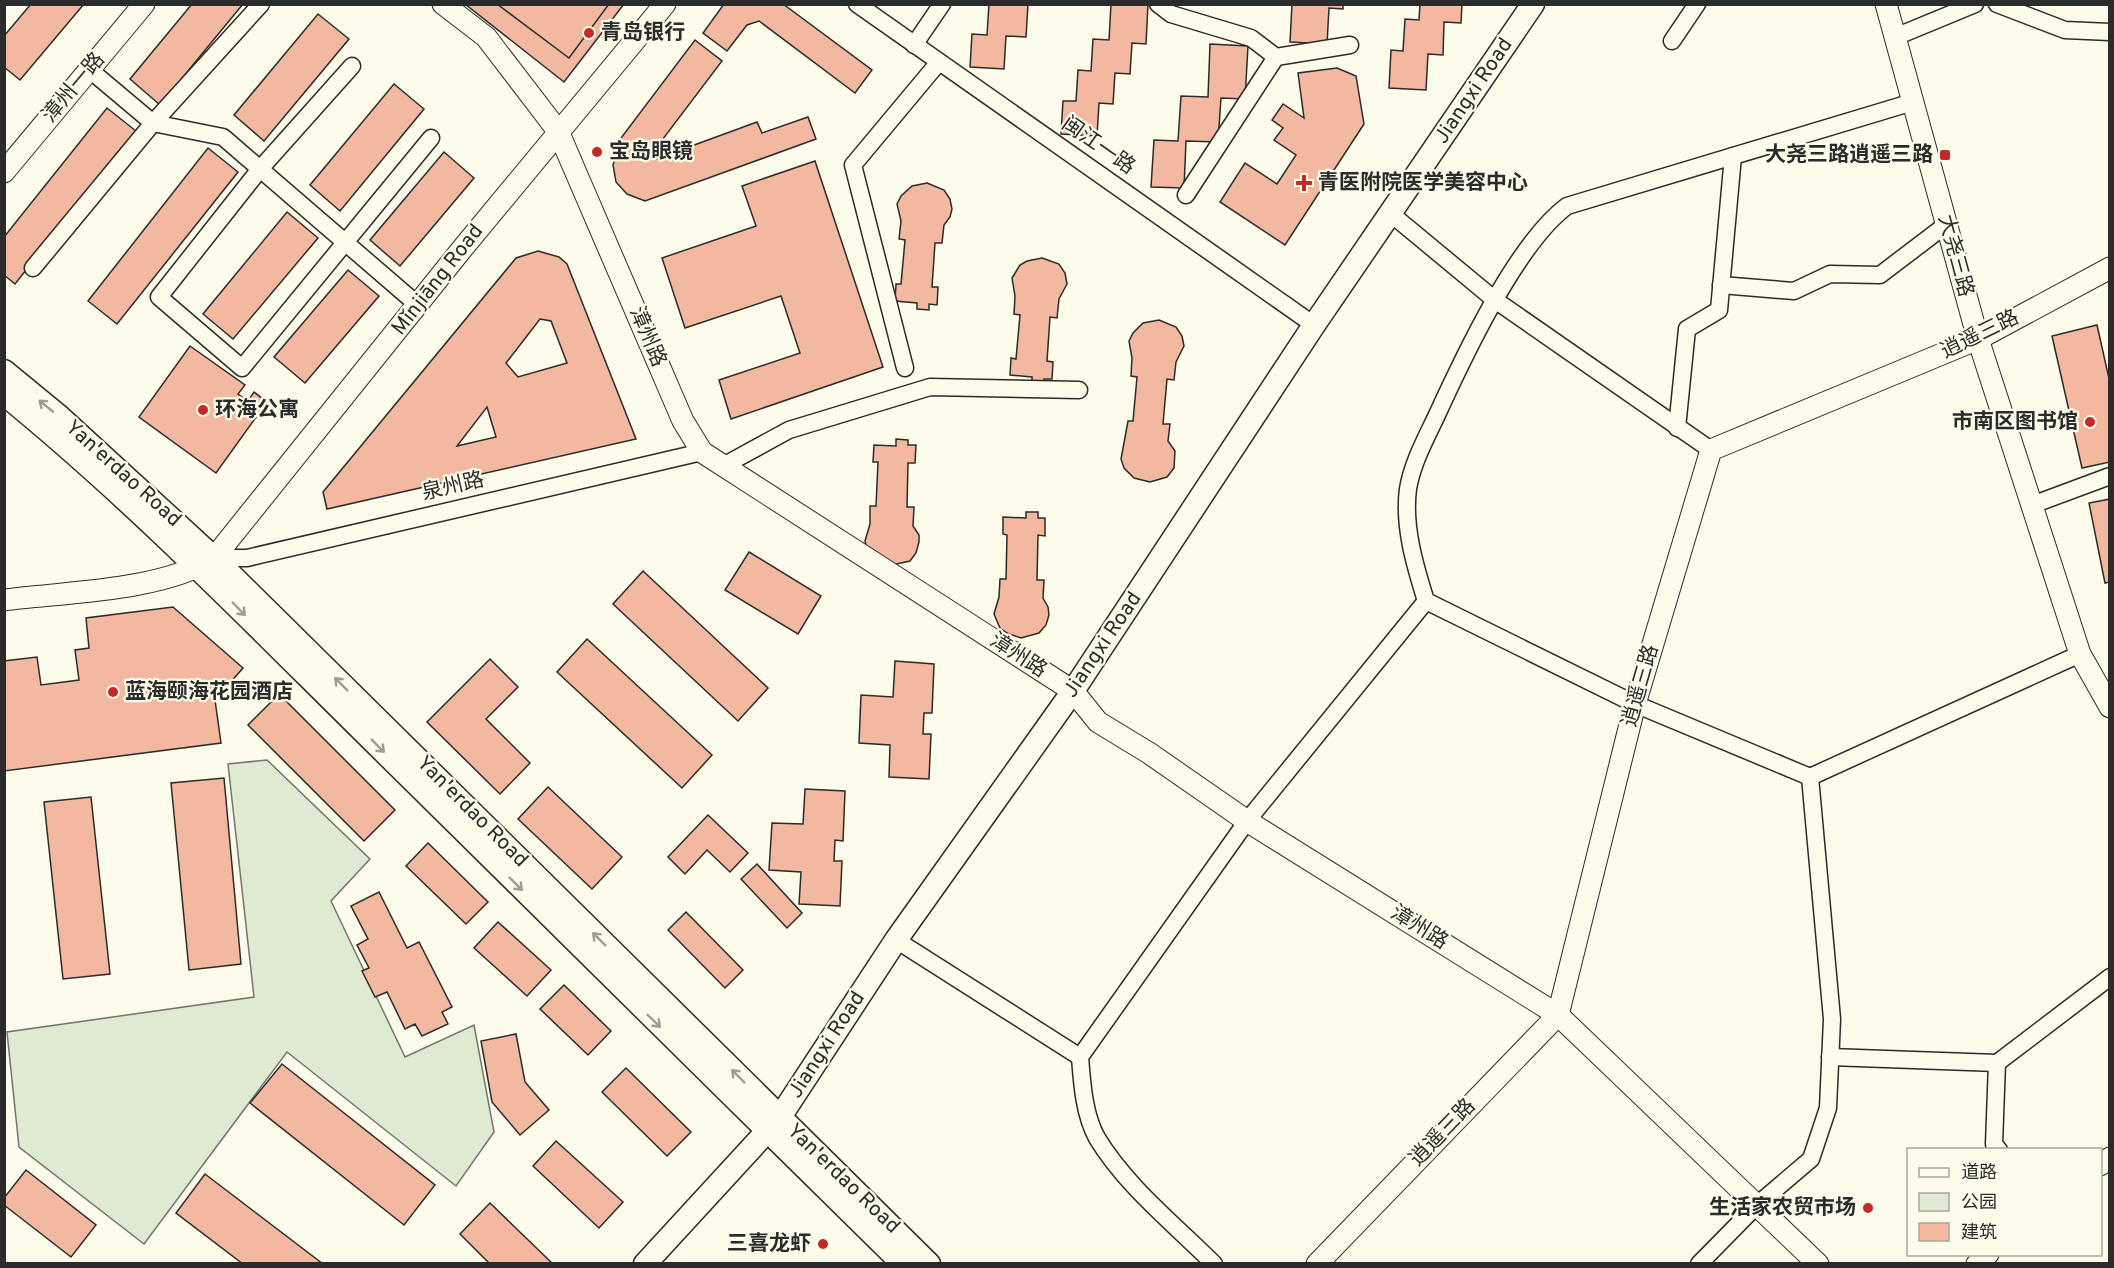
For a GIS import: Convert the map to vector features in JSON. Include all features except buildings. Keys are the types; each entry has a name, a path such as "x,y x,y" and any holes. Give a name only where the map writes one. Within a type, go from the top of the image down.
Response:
{"main road":[{"name":"Jiangxi Road","path":"645,1263 774,1124 896,940 1072,691 1314,325 1533,4"},
{"name":"Yan'erdao Road","path":"4,371 60,417 774,1124 903,1263"},
{"name":"Yan'erdao Road","path":"4,394 206,563"},
{"name":"Yan'erdao Road","path":"774,1124 929,1263"}],"street":[{"name":"漳州一路","path":"4,172 144,4"},
{"path":"33,268 153,123 261,4"},
{"name":"漳州路","path":"443,4 486,37 558,131 682,421 702,452 1072,691 1098,722 1149,753 1247,821 1558,1015 1818,1263"},
{"name":"Mǐnjiāng Road","path":"206,563 418,306 558,131 665,4"},
{"name":"闽江一路","path":"857,4 1314,325"},
{"path":"914,45 942,4"},
{"path":"1158,4 1171,15 1251,38 1276,57 1350,45"},
{"path":"1672,41 1697,4"},
{"name":"大尧三路","path":"1886,4 1978,339 2080,654 2104,686 2109,707"},
{"path":"1895,37 1975,4"},
{"path":"1997,4 2065,30 2109,32"},
{"path":"1186,195 1276,57"},
{"path":"905,368 853,165 939,62"},
{"path":"352,66 260,169 159,297 242,368 431,138"},
{"path":"90,70 153,123 223,137 418,306"},
{"path":"1913,102 1567,206 1551,218 1530,244 1495,300 1449,387 1416,460 1408,488 1410,533 1415,566 1426,601 1635,704 1810,777 2080,654"},
{"path":"1677,428 1687,329 1719,310 1733,156"},
{"path":"1390,213 1495,300 1711,450"},
{"path":"1721,285 1794,291 1830,274 1880,274 1947,224"},
{"name":"逍遥三路","path":"1317,1263 1558,1015 1635,704 1711,450 1978,339 2109,268"},
{"path":"723,466 789,430 930,387 1079,390"},
{"name":"泉州路","path":"206,563 247,558 702,452"},
{"path":"2032,505 2109,476"},
{"path":"4,600 147,583 206,563"},
{"path":"1214,1263 1128,1179 1096,1137 1083,1094 1080,1057 1247,821 1426,601"},
{"path":"1699,1263 1757,1205 1811,1159 1828,1108 1832,1019 1810,777"},
{"path":"896,940 1080,1057"},
{"path":"1830,1057 1997,1063 2109,976"},
{"path":"1997,1063 1994,1144 1998,1148"}],"green space":[{"path":"267,760 370,859 331,901 405,1057 474,1025 494,1132 456,1186 287,1052 144,1244 19,1147 7,1032 254,997 228,764"}],"place":[{"name":"青岛银行","path":"589,33"},
{"name":"宝岛眼镜","path":"597,152"},
{"name":"大尧三路逍遥三路","path":"1945,155"},
{"name":"青医附院医学美容中心","path":"1304,183"},
{"name":"环海公寓","path":"203,410"},
{"name":"市南区图书馆","path":"2090,422"},
{"name":"蓝海·颐海花园酒店","path":"113,692"},
{"name":"生活家农贸市场","path":"1868,1208"},
{"name":"三喜龙虾","path":"823,1244"}]}
